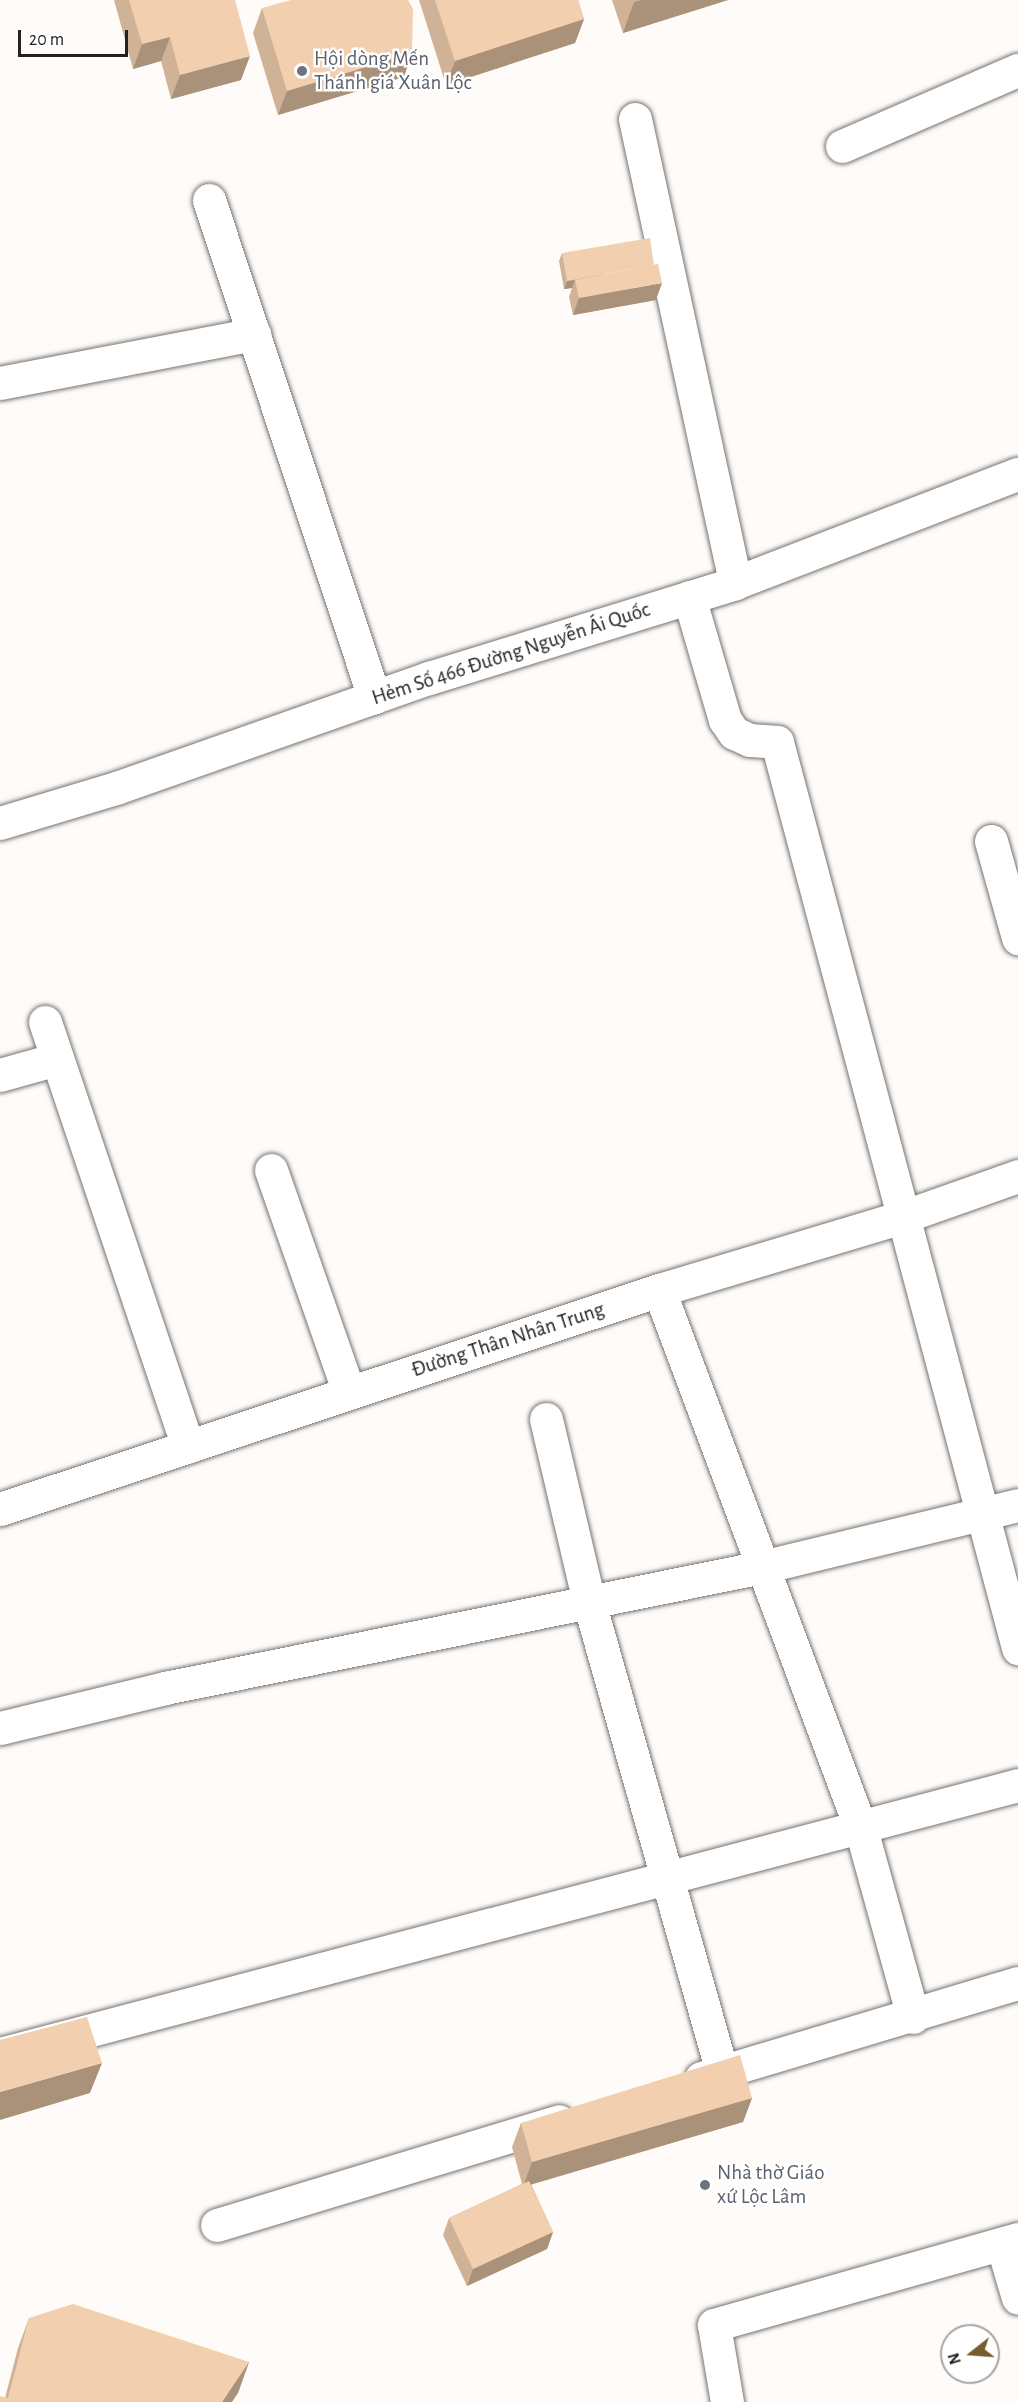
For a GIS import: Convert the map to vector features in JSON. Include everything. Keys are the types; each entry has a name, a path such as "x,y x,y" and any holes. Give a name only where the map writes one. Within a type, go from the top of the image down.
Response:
{"street":[{"path":"842,146 1018,70"},
{"path":"635,119 735,583"},
{"path":"209,200 374,697"},
{"path":"0,382 254,334"},
{"name":"Hẻm Số 466 Đường Nguyễn Ái Quốc","path":"0,823 116,788 374,697 735,583 1018,474"},
{"path":"689,597 725,720 734,733 750,740 777,742 905,1216 1018,1648"},
{"path":"991,841 1018,938"},
{"path":"45,1022 188,1447"},
{"path":"0,1075 57,1059"},
{"path":"271,1170 348,1393"},
{"name":"Đường Thân Nhân Trung","path":"0,1509 659,1290 905,1216 1018,1176"},
{"path":"659,1290 861,1829 913,2017"},
{"path":"546,1419 589,1602 665,1878 722,2071"},
{"path":"0,1728 165,1688 762,1567 1018,1505"},
{"path":"0,2054 665,1878 861,1829 1018,1785"},
{"path":"666,2088 913,2017 1018,1983"},
{"path":"217,2225 587,2112"},
{"path":"727,2402 714,2325 1010,2241 1018,2298"}],"building":[{"path":"129,0 235,0 250,56 180,75 170,37 142,44"},
{"path":"291,0 408,0 413,9 412,53 287,91 262,8"},
{"path":"435,0 578,0 584,19 455,61"},
{"path":"650,238 654,265 567,281 562,253"},
{"path":"658,264 662,283 579,298 575,280"},
{"path":"87,2017 102,2063 0,2092 0,2040"},
{"path":"740,2055 752,2098 532,2162 521,2123"},
{"path":"529,2181 553,2232 473,2269 449,2218"},
{"path":"73,2304 249,2362 222,2402 0,2402 0,2396 8,2398 29,2318"}],"place":[{"name":"Hội dòng Mến Thánh giá Xuân Lộc","path":"302,71"},
{"name":"Nhà thờ Giáo xứ Lộc Lâm","path":"705,2185"}]}
